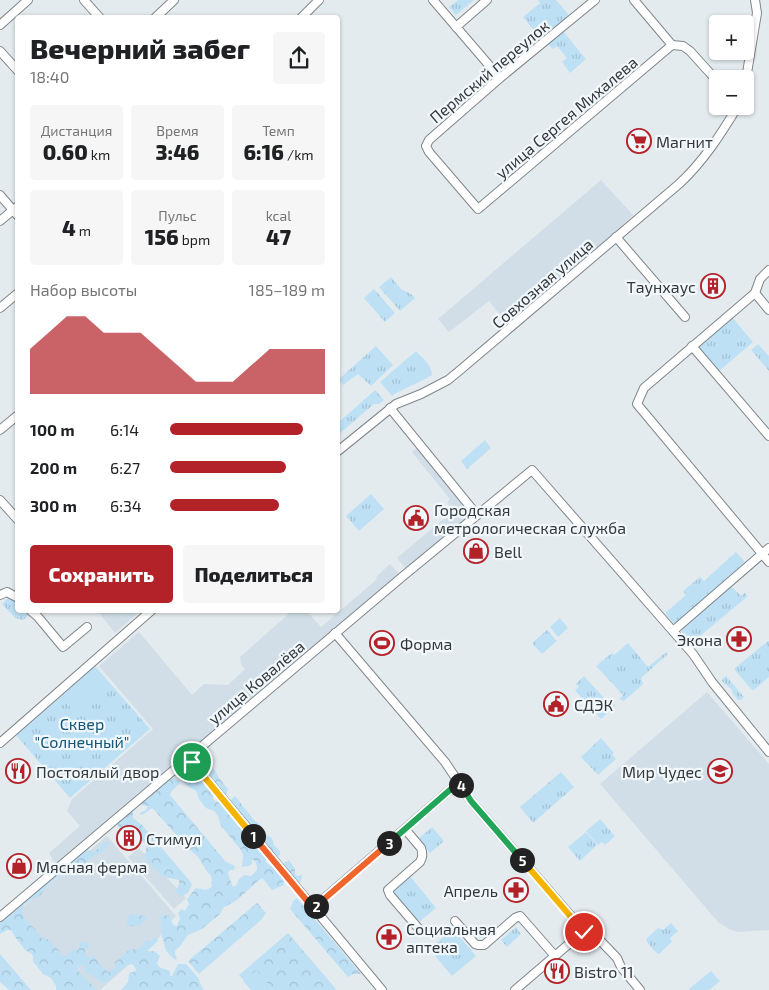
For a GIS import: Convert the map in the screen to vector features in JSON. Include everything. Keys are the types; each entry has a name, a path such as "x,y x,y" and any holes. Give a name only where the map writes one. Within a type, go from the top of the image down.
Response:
{"street":[{"path":"0,25 28,0"},
{"path":"84,0 97,15"},
{"path":"158,15 174,0"},
{"path":"304,15 319,0"},
{"path":"433,0 500,78"},
{"path":"456,27 487,0"},
{"name":"Пермский переулок","path":"426,146 429,140 500,78 595,0"},
{"path":"634,0 672,45 683,46 690,51 709,72"},
{"path":"748,70 757,13 755,0"},
{"name":"улица Сергея Михалева","path":"426,146 429,152 478,209 672,45"},
{"path":"0,51 15,68"},
{"name":"Совхозная улица","path":"340,446 396,404 448,380 511,328 689,175 713,145 732,115"},
{"path":"0,195 15,209"},
{"path":"0,221 15,211"},
{"path":"616,237 685,317"},
{"path":"769,270 760,279 755,293 644,388 637,404 769,562"},
{"path":"755,293 769,310"},
{"path":"0,308 15,296"},
{"path":"692,346 769,436"},
{"path":"390,408 477,515"},
{"path":"0,430 15,418"},
{"name":"улица Ковалёва","path":"0,916 335,633 532,470 673,632"},
{"path":"0,500 15,517"},
{"path":"769,548 673,632 693,654 718,689 769,752"},
{"path":"0,595 7,592 15,596"},
{"path":"33,613 63,647 87,627"},
{"path":"0,744 147,613"},
{"path":"335,633 445,762 471,801 584,932"},
{"path":"188,757 382,990"},
{"path":"313,908 459,782"},
{"path":"405,829 421,848 423,852 422,859 388,890 419,930"},
{"path":"455,921 475,944 484,945 515,918 520,916 555,956"},
{"path":"515,990 584,932 592,932 618,958 621,967 640,990"}],"shaded area":[{"path":"601,180 633,215 615,233 507,324 489,301 449,332 438,319"},
{"path":"420,445 477,515 408,571 397,558 453,511 447,502 450,499 412,452"},
{"path":"390,564 402,577 188,757 178,759 55,864 49,853 80,826 67,811 72,799 153,729 99,666 139,632 192,695 204,684 228,685 245,669 241,664 240,657 290,613 309,613 321,627 337,613 340,613 340,611 377,579 376,577"},
{"path":"99,613 138,613 115,633"},
{"path":"707,692 769,764 769,930 738,932 718,922 600,784"},
{"path":"107,836 176,916 158,939 100,990 83,990 17,912"},
{"path":"139,848 186,898 174,909 128,857"}],"green space":[{"path":"458,0 474,0 456,15 449,7"},
{"path":"538,0 556,0 569,15 541,39 523,17 540,3"},
{"path":"562,30 586,59 570,73 562,62 567,58 557,46 553,49 547,43"},
{"path":"391,277 401,289 415,298 400,311 379,287"},
{"path":"374,289 395,313 385,322 364,298"},
{"path":"731,316 753,342 718,372 696,346"},
{"path":"758,344 769,356 769,371 751,350"},
{"path":"376,346 393,365 371,386 358,374 343,385 340,378"},
{"path":"416,351 429,365 432,375 392,396 380,382"},
{"path":"375,390 384,400 379,404 374,404 340,433 340,421"},
{"path":"485,440 491,448 467,469 461,461"},
{"path":"371,494 384,509 359,531 346,516"},
{"path":"736,552 745,562 677,622 673,623 665,613 686,595 683,591 700,577 704,581"},
{"path":"731,586 741,596 745,593 748,596 691,643 682,633 682,629"},
{"path":"9,597 15,600 15,613 30,614 23,620 15,618 2,604"},
{"path":"560,618 568,628 558,637 550,627"},
{"path":"547,630 557,641 542,654 532,643"},
{"path":"768,641 769,677 754,690 751,689 735,668"},
{"path":"628,643 648,667 666,652 668,654 641,678 643,684 624,701 619,699 623,695 596,666 612,653 614,655"},
{"name":"Сквер \"Солнечный\"","path":"94,665 150,729 70,798 15,734"},
{"path":"95,673 106,686 75,712 64,700"},
{"path":"584,676 611,706 614,703 615,706 601,719 595,712 598,709 590,700 586,703 575,690 579,687 576,684"},
{"path":"726,676 744,697 741,700 738,700 732,690 722,681"},
{"path":"601,738 614,753 612,755 616,759 598,775 581,757"},
{"path":"198,759 215,770 228,789 226,796 216,793 213,799 216,802 224,799 229,804 235,796 261,826 263,833 272,838 274,845 280,851 280,855 274,861 270,858 266,862 270,866 285,867 284,863 289,860 295,869 295,874 297,876 302,875 301,882 296,879 291,881 288,879 283,882 284,885 272,890 262,878 237,900 223,908 220,914 202,929 188,935 175,951 177,958 175,960 166,951 162,937 160,916 170,916 173,925 177,926 180,918 178,913 181,909 185,911 189,904 187,899 196,888 205,890 210,888 212,880 198,857 155,811 152,808 140,815 148,806 137,804 146,799 155,789 171,777 180,781 170,795 226,862 235,866 234,870 228,872 233,887 236,886 239,879 244,875 251,876 257,870 255,861 252,859 252,864 242,867 243,855 241,850 221,826 218,816 214,811 206,808 196,791 187,786 176,774 189,770 194,774 201,775 197,763"},
{"path":"561,772 574,787 533,823 520,807"},
{"path":"133,810 133,818 142,825 192,884 188,893 180,897 176,891 179,880 163,877 148,862 145,857 147,844 133,833 120,830 116,823 127,811"},
{"path":"600,819 615,836 605,845 602,842 598,845 586,831"},
{"path":"432,827 444,841 430,853 418,839"},
{"path":"586,832 597,845 580,861 568,847"},
{"path":"109,841 108,846 102,852 85,863 72,865 66,872 47,886 39,897 32,899 24,905 22,911 25,919 42,938 50,941 59,950 60,954 66,956 73,949 79,950 80,943 88,942 90,945 85,950 85,953 90,959 94,955 108,972 115,969 115,962 128,951 139,948 145,941 151,941 155,937 158,941 147,951 155,952 160,956 157,963 159,967 170,971 170,976 172,976 178,964 186,964 199,979 204,990 121,990 128,982 129,974 135,972 136,969 132,964 124,967 111,979 103,983 92,975 85,973 85,965 79,965 78,971 97,990 56,990 56,986 51,978 43,974 33,962 31,953 25,950 11,930 0,934 0,921 3,916 85,847 89,851 94,852 105,842"},
{"path":"410,876 436,908 419,922 392,890"},
{"path":"297,898 361,974 353,974 348,977 290,909 293,901"},
{"path":"257,903 266,913 261,920 199,974 188,961"},
{"path":"130,914 145,916 146,919 140,926 127,926"},
{"path":"671,923 678,931 670,938 672,942 659,954 651,948 646,939 658,928 663,930"},
{"path":"516,927 521,934 507,947 501,940"},
{"path":"453,929 476,956 452,976 429,949"},
{"path":"288,933 335,990 253,990 239,975"},
{"path":"0,954 31,990 9,990 0,982"},
{"path":"257,970 273,990 251,990 243,981"},
{"path":"711,971 720,981 709,990 689,989"}],"place":[{"name":"Магнит","path":"639,141"},
{"name":"Таунхаус","path":"713,286"},
{"name":"Городская метрологическая служба","path":"416,518"},
{"name":"Bell","path":"476,551"},
{"name":"Экона","path":"739,639"},
{"name":"Форма","path":"382,643"},
{"name":"СДЭК","path":"556,704"},
{"name":"Постоялый двор","path":"18,771"},
{"name":"Мир Чудес","path":"720,771"},
{"name":"Стимул","path":"129,838"},
{"name":"Мясная ферма","path":"19,866"},
{"name":"Апрель","path":"516,890"},
{"name":"Социальная аптека","path":"389,937"},
{"name":"Bistro 11","path":"557,971"}],"route":[{"path":"192,762 313,908 459,782 471,801 584,932"}]}
